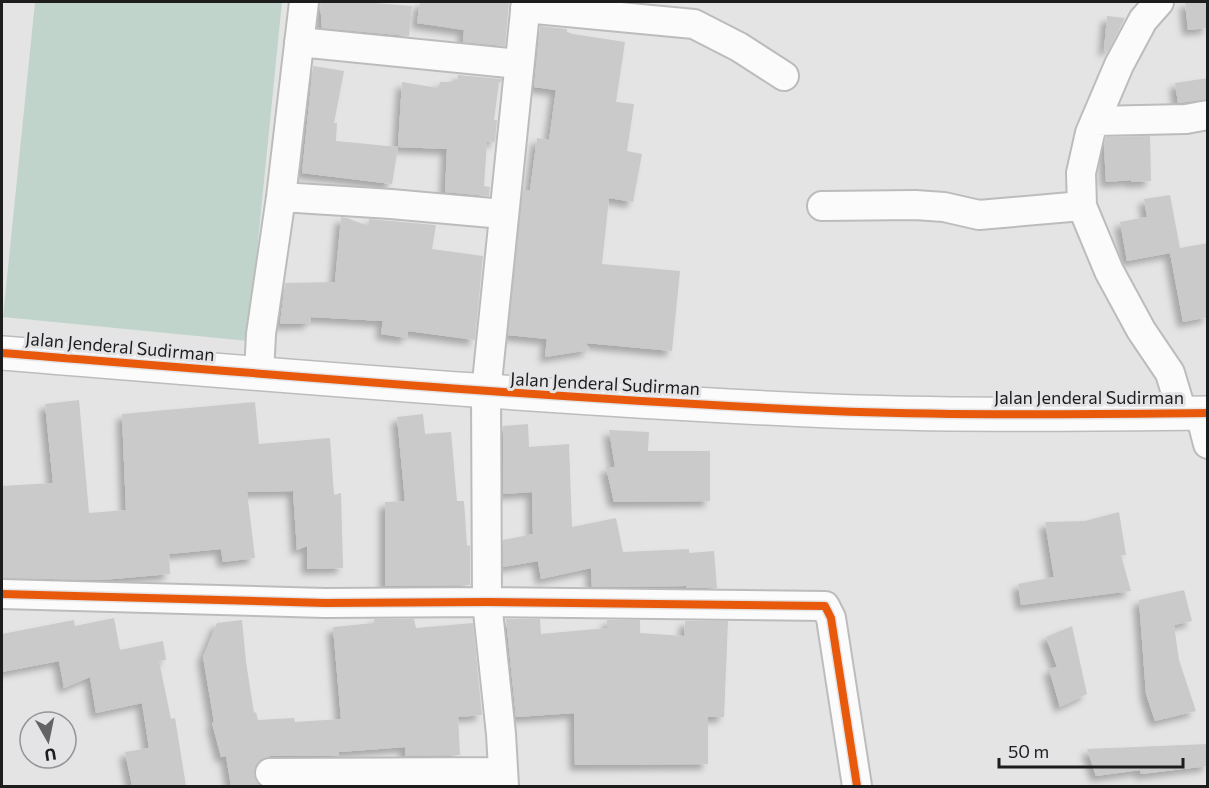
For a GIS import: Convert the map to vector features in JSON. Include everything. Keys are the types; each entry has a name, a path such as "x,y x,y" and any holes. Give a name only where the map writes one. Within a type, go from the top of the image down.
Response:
{"main road":[{"name":"Jalan Jenderal Sudirman","path":"2,353 486,392 833,411 1037,414 1196,413"}],"street":[{"path":"259,374 261,334 281,197 304,2"},
{"path":"1159,2 1143,20 1119,65 1090,133 1081,173 1082,206 1109,271 1141,330 1196,413 1208,444"},
{"path":"270,773 503,779 501,734 487,602 486,392 525,4 694,24 740,46 784,76"},
{"path":"299,42 519,64"},
{"path":"1095,121 1186,119 1208,116"},
{"path":"281,197 503,214"},
{"path":"822,206 915,205 944,207 979,215 1082,206"},
{"path":"2,594 325,603 487,602 825,606 831,618 857,786"}],"green space":[{"path":"35,2 282,2 248,341 3,317"}],"building":[{"path":"320,2 362,2 412,6 409,36 322,28"},
{"path":"420,2 509,2 505,46 463,42 464,30 417,23"},
{"path":"1185,2 1208,2 1208,28 1188,30"},
{"path":"1107,16 1125,18 1108,51 1104,50"},
{"path":"540,26 567,29 567,32 573,34 625,42 616,102 634,104 627,151 642,154 633,202 609,198 602,264 680,271 672,351 586,343 590,350 545,357 547,339 508,335 523,190 530,190 537,138 549,140 556,90 534,87"},
{"path":"313,66 344,71 334,123 337,123 336,141 398,147 392,184 302,173"},
{"path":"458,75 502,79 501,83 499,82 494,120 497,120 495,142 487,141 484,186 490,187 489,196 445,192 447,149 398,147 402,82 438,88 440,82 457,82"},
{"path":"1208,78 1208,99 1178,103 1175,83"},
{"path":"1150,136 1151,181 1106,182 1104,146 1106,137"},
{"path":"1170,195 1180,248 1208,243 1208,317 1183,322 1170,253 1127,261 1120,222 1147,217 1144,199"},
{"path":"341,217 368,226 369,219 436,225 432,249 483,256 475,340 408,331 407,338 381,334 383,321 311,317 310,323 280,324 285,283 335,282"},
{"path":"79,400 89,513 126,510 122,414 255,402 259,444 330,438 334,495 341,493 343,568 307,569 307,546 297,550 293,491 247,492 255,558 223,562 221,549 169,554 170,574 102,580 2,578 2,486 53,483 45,404"},
{"path":"423,414 425,434 451,432 457,501 464,501 467,546 470,545 470,585 385,586 385,502 405,501 397,417"},
{"path":"528,424 529,447 569,444 572,527 616,518 623,552 689,549 689,553 714,551 717,588 592,587 591,568 541,579 538,561 503,567 503,540 533,534 532,492 503,494 503,426"},
{"path":"609,430 649,432 648,451 710,451 710,501 614,502 606,467 615,467"},
{"path":"1119,512 1126,555 1121,555 1131,591 1021,605 1018,584 1054,577 1045,522 1085,521"},
{"path":"1184,590 1192,621 1174,625 1179,660 1196,711 1155,721 1146,694 1139,600"},
{"path":"114,618 120,650 163,641 166,660 159,661 171,719 175,718 186,786 132,786 125,752 149,748 142,703 96,713 90,677 64,688 59,661 2,672 2,634 74,620 75,626"},
{"path":"374,619 414,619 416,628 473,623 482,715 458,717 460,755 405,756 405,747 339,752 339,756 270,756 261,759 255,765 256,781 261,786 231,786 226,756 221,757 212,723 214,722 203,657 217,623 242,620 254,713 256,712 258,720 294,718 295,722 341,719 333,627 374,623"},
{"path":"506,619 540,619 541,634 607,628 607,620 640,620 640,633 684,636 685,621 728,621 724,717 708,717 708,764 575,765 574,713 516,717"},
{"path":"1072,626 1087,694 1060,707 1049,669 1057,667 1046,637"},
{"path":"1208,744 1208,766 1141,774 1140,770 1096,776 1087,749"}],"cycle path":[{"path":"2,353 416,386 727,406 925,414 1208,413"},
{"path":"2,594 325,603 487,602 825,606 831,618 857,786"}]}
